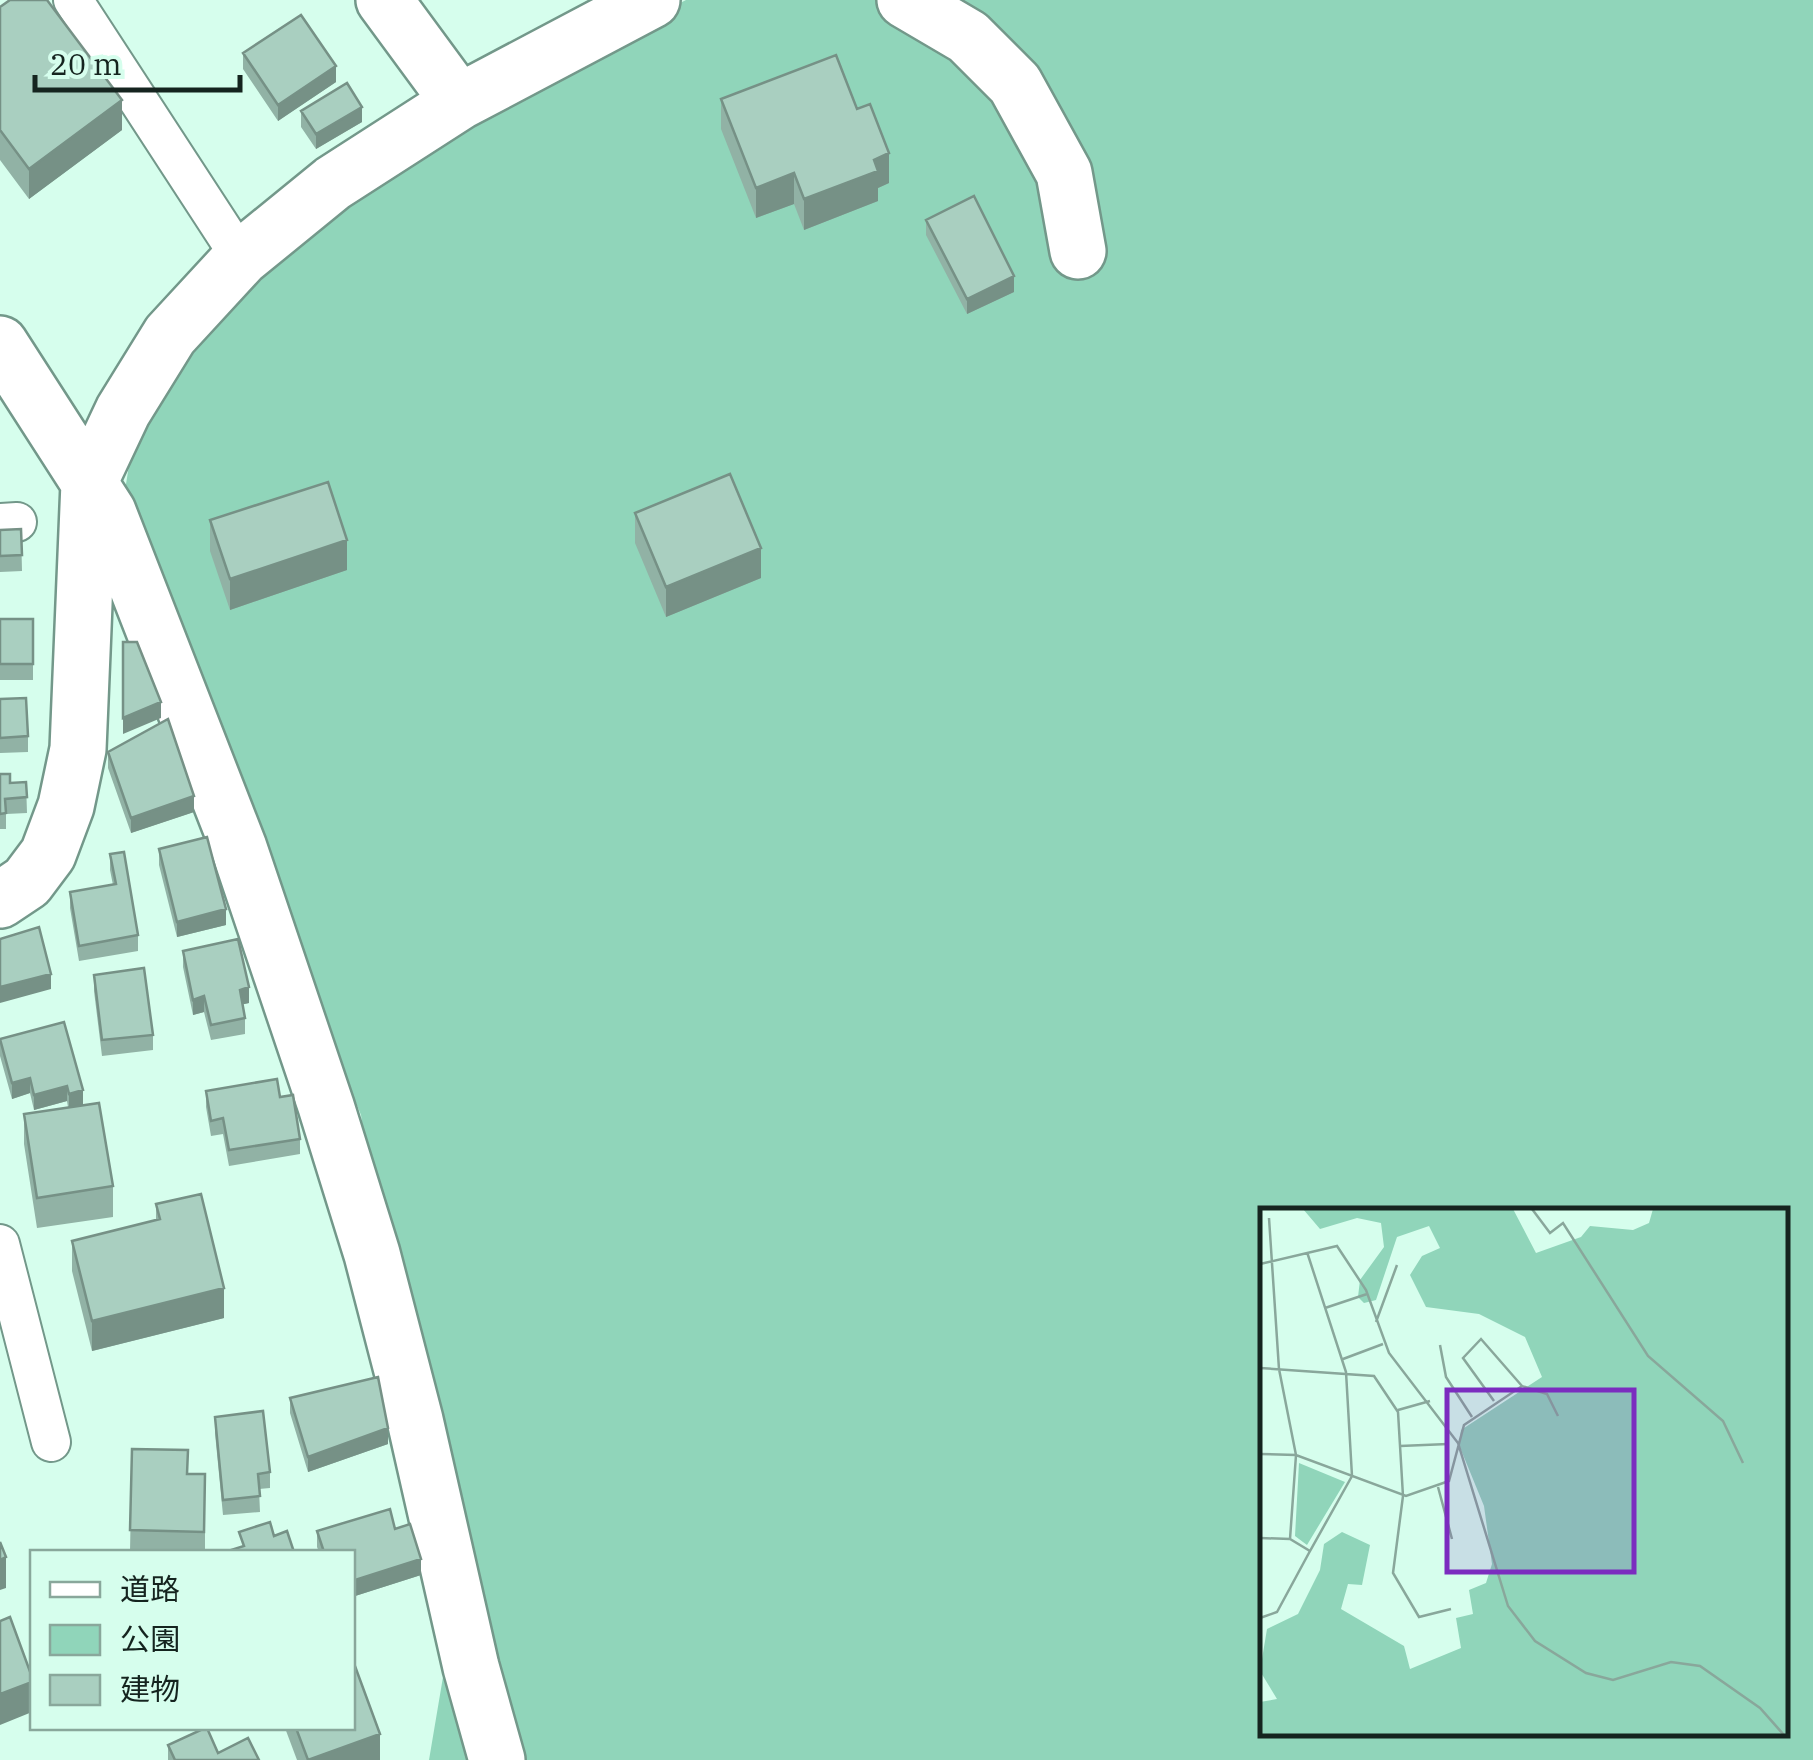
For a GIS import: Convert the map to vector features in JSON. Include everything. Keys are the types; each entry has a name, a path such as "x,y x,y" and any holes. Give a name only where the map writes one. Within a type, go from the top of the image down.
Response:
{"street":[{"path":"384,0 460,102"},
{"path":"0,900 27,882 48,854 66,806 78,748 89,483 122,410 170,335 241,258 333,183 460,102 652,0"},
{"path":"905,0 968,38 1015,84 1064,173 1078,251"},
{"path":"0,344 108,512 239,848 372,1254 497,1760"}],"lane":[{"path":"73,0 241,258"},
{"path":"0,1244 51,1442"}],"green space":[{"path":"686,0 1813,0 1813,1760 429,1760 443,1677 361,1115 119,529 142,382 308,214 583,53"}],"building":[{"path":"10,0 47,0 122,100 29,169 0,130 0,7"},
{"path":"301,15 336,66 278,105 243,53"},
{"path":"836,55 857,109 870,104 889,153 874,160 878,171 804,199 794,173 756,188 721,99"},
{"path":"347,83 362,107 316,134 301,111"},
{"path":"974,196 1014,276 967,299 926,220"},
{"path":"730,474 761,548 666,587 635,513"},
{"path":"328,482 347,540 230,579 210,520"},
{"path":"21,529 22,555 0,556 0,530"},
{"path":"0,619 33,619 33,664 0,664"},
{"path":"123,642 137,642 161,702 123,718"},
{"path":"26,698 28,736 0,738 0,699"},
{"path":"168,719 194,796 131,818 108,752"},
{"path":"0,774 10,774 10,783 26,782 27,797 5,799 6,813 0,814"},
{"path":"207,837 226,909 177,922 159,849"},
{"path":"124,852 138,935 79,946 70,892 116,884 110,854"},
{"path":"39,927 51,974 0,987 0,939"},
{"path":"238,939 249,987 240,990 245,1018 211,1025 204,996 193,1000 183,951"},
{"path":"144,968 153,1035 102,1040 94,975"},
{"path":"64,1022 83,1090 69,1094 67,1086 34,1095 30,1078 12,1083 0,1039"},
{"path":"277,1079 280,1097 293,1095 300,1139 229,1150 223,1118 211,1121 206,1091"},
{"path":"99,1103 113,1186 37,1198 24,1114"},
{"path":"201,1194 224,1288 92,1321 72,1241 160,1219 156,1204"},
{"path":"378,1377 388,1428 308,1457 290,1398"},
{"path":"263,1411 270,1472 258,1474 260,1496 223,1500 215,1417"},
{"path":"132,1449 188,1450 187,1474 205,1474 204,1532 130,1530"},
{"path":"390,1509 395,1529 410,1524 421,1559 355,1580 355,1550 323,1550 317,1531"},
{"path":"270,1522 274,1536 287,1531 293,1550 231,1550 244,1546 239,1532"},
{"path":"10,1617 30,1672 30,1683 0,1694 0,1621"},
{"path":"355,1666 380,1734 308,1760 297,1730 355,1730"},
{"path":"208,1730 218,1753 248,1738 259,1760 175,1760 168,1745"}]}
